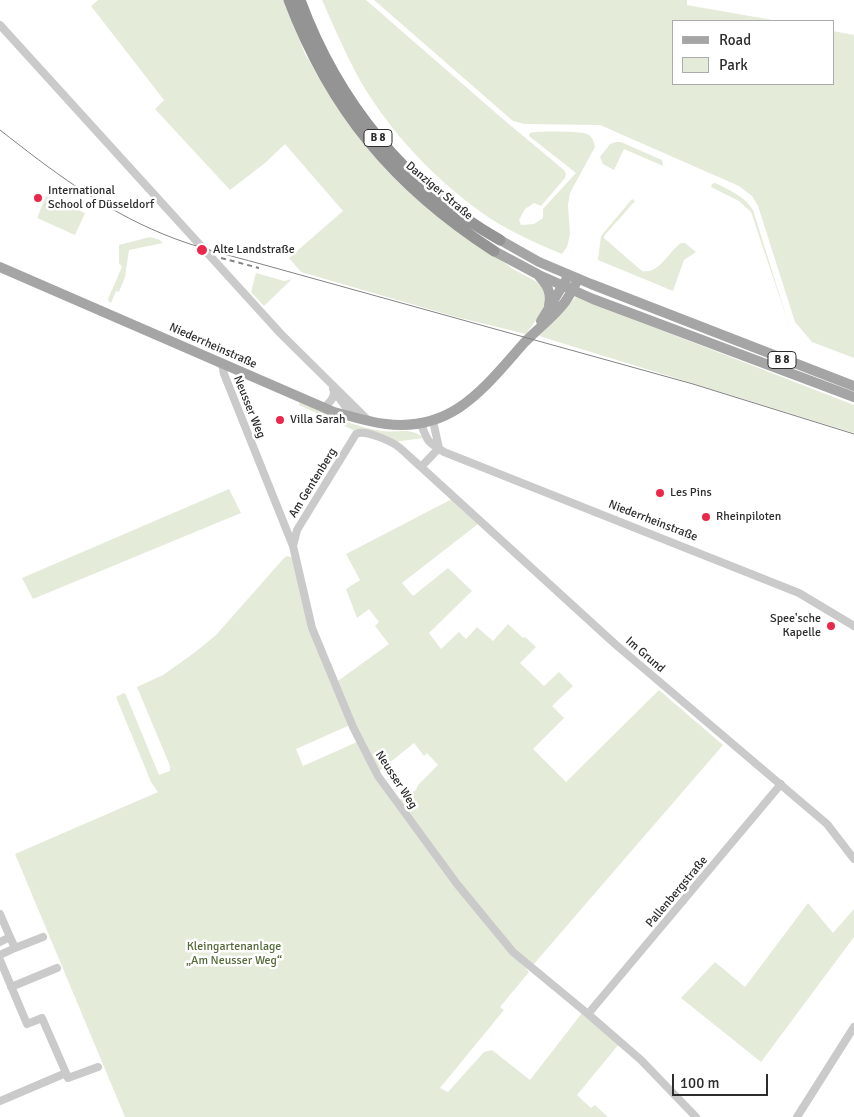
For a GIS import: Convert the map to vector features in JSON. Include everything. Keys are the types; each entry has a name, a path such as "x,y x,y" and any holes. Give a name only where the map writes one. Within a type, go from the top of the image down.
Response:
{"highway":[{"name":"Danziger Straße","path":"289,0 319,68 342,107 369,142 416,192 453,222 497,246"},
{"name":"Danziger Straße","path":"300,0 308,22 328,63 351,101 376,136 422,185 497,246"}],"main road":[{"name":"Danziger Straße","path":"497,246 539,275 568,288 854,397"},
{"name":"Danziger Straße","path":"497,246 854,386"},
{"name":"Niederrheinstraße","path":"0,267 324,407 369,421 395,425 421,424 433,421"},
{"path":"539,275 551,296 548,308"},
{"path":"433,421 452,413 466,403 496,375 534,332 558,310 573,277"},
{"path":"534,332 548,308 568,288"}],"street":[{"path":"0,25 244,295 369,421"},
{"name":"Neusser Weg","path":"222,364 224,374 293,546 312,628 353,727 378,776 457,884 513,952 641,1060 696,1117"},
{"path":"330,382 334,392 352,416"},
{"path":"324,407 331,401 334,392"},
{"path":"421,467 439,448 433,421"},
{"name":"Niederrheinstraße","path":"421,424 430,443 439,448 490,471 799,593 854,626"},
{"name":"Am Gentenberg","path":"293,546 297,530 356,434 360,432 367,433 395,444 421,467"},
{"name":"Im Grund","path":"421,467 615,644 827,824 854,859"},
{"name":"Pallenbergstraße","path":"588,1014 781,784"},
{"path":"0,914 15,948"},
{"path":"0,942 10,937"},
{"path":"0,955 43,937"},
{"path":"0,960 27,1024 42,1018 68,1078 98,1067"},
{"path":"12,987 57,968"},
{"path":"797,1117 854,1027"},
{"path":"0,1102 66,1073"}],"green space":[{"path":"98,0 284,0 305,54 332,98 491,253 513,269 537,282 547,292 545,308 526,334 456,317 301,272 289,258 343,211 285,144 265,163 230,190 155,109 164,100 91,6"},
{"path":"322,0 366,0 564,170 565,178 541,206 534,203 525,209 519,220 521,225 534,224 543,218 543,209 576,173 529,136 530,133 567,132 583,133 590,136 595,147 570,193 568,205 570,235 567,247 562,254 526,238 491,219 455,192 423,162 393,128 360,81"},
{"path":"374,0 687,0 687,5 772,20 672,20 672,85 834,85 834,31 854,35 854,358 812,342 795,322 758,206 752,196 739,186 600,125 525,124 513,121"},
{"path":"621,142 662,160 663,166 624,149 614,170 603,164 600,157 610,144"},
{"path":"715,183 741,197 753,210 789,325 751,212 739,201 711,187"},
{"path":"46,196 85,213 75,235 37,218"},
{"path":"632,199 635,201 604,238 642,271 648,271 659,266 676,247 681,243 685,243 696,252 684,260 673,291 598,260 601,236"},
{"path":"150,237 163,243 129,250 125,277 119,292 116,291 111,303 109,302 108,299 122,267 119,263 119,245"},
{"path":"256,273 284,281 292,279 264,306 251,292"},
{"path":"576,297 854,405 854,433 539,336"},
{"path":"300,402 340,419 371,429 409,431 423,438 395,442 369,430 353,430 299,405"},
{"path":"229,489 241,513 33,599 22,578"},
{"path":"452,499 478,524 402,583 413,596 448,568 472,591 429,633 441,649 459,632 466,639 477,627 493,641 508,624 536,647 520,663 544,686 559,672 573,686 552,706 564,718 533,749 566,782 659,690 723,745 533,965 494,929 477,909 398,801 416,790 418,785 438,765 427,753 424,756 414,743 377,773 335,683 389,644 375,626 379,622 369,609 357,618 346,589 360,580 346,554"},
{"name":"Kleingartenanlage „Am Neusser Weg“","path":"287,556 294,558 306,617 350,725 296,749 303,766 357,742 378,779 529,972 500,1007 504,1010 440,1088 448,1092 484,1052 492,1050 530,1080 582,1013 619,1044 577,1095 591,1108 595,1105 608,1117 125,1117 15,854 158,792 151,782 116,697 124,693 126,695 159,775 170,771 170,766 137,687 163,675 216,635"},
{"path":"808,903 833,933 854,909 854,937 761,1062 681,998 715,962 745,987"}],"tram line":[{"path":"0,130 38,160 98,201 141,224 175,239 693,384 854,434"}],"railway":[{"path":"221,258 259,268"}],"place":[{"name":"International School of Düsseldorf","path":"38,198"},
{"name":"Alte Landstraße","path":"202,250"},
{"name":"Villa Sarah","path":"280,420"},
{"name":"Les Pins","path":"660,493"},
{"name":"Rheinpiloten","path":"706,517"},
{"name":"Spee'sche Kapelle","path":"831,626"}]}
